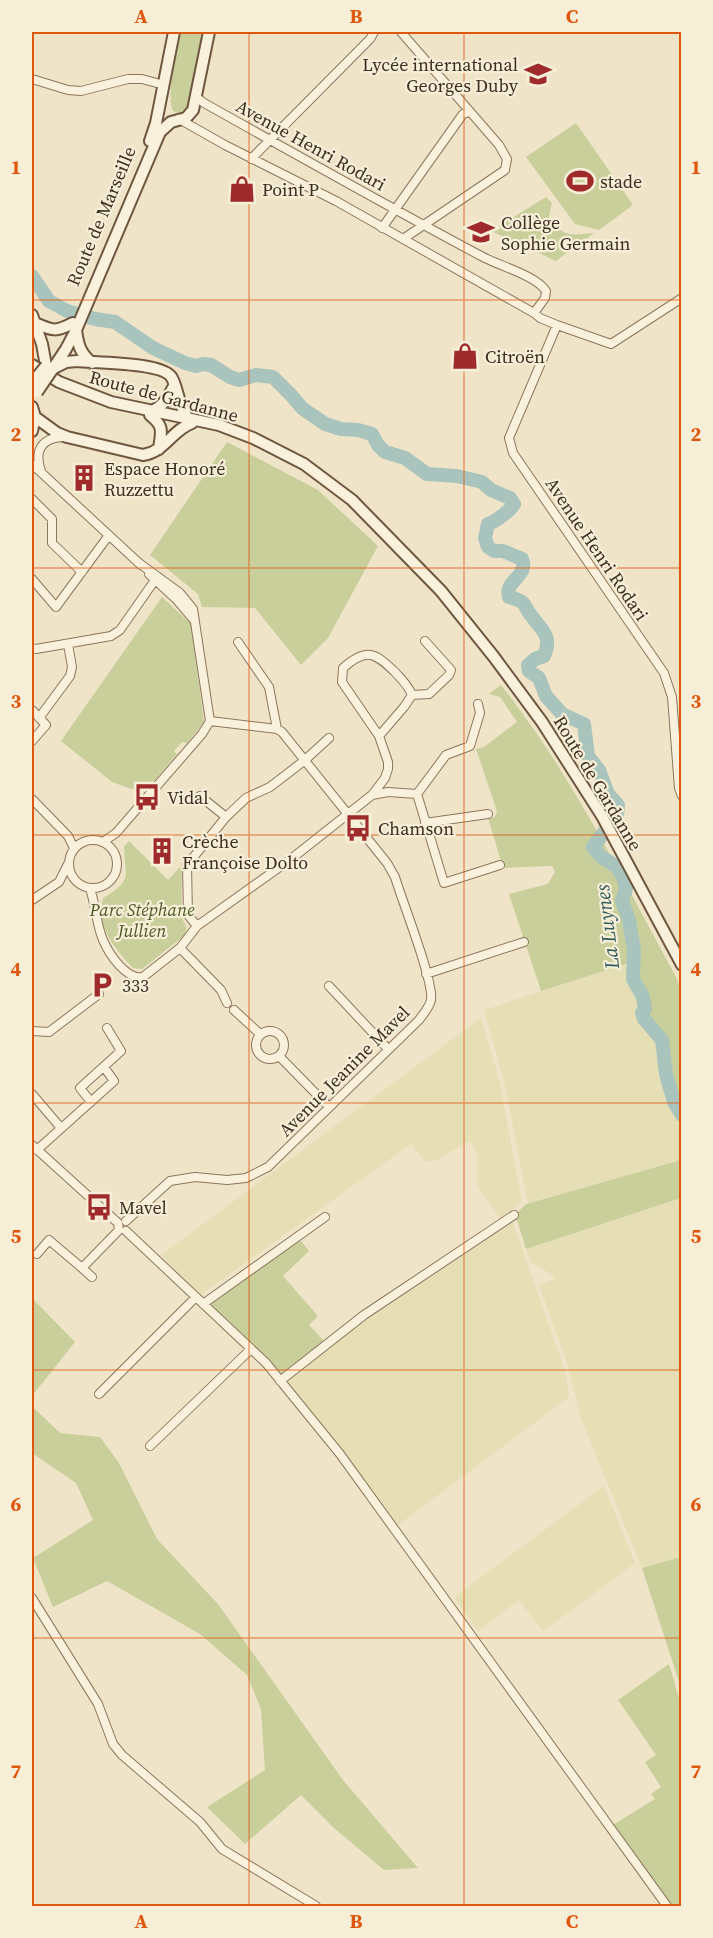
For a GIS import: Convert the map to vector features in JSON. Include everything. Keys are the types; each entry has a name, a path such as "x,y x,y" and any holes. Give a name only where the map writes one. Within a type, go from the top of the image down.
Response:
{"main road":[{"name":"Route de Marseille","path":"34,387 66,349 147,151 156,123 174,32"},
{"name":"Route de Marseille","path":"86,301 160,132 168,124 190,115 196,97 209,32"},
{"name":"Route de Marseille","path":"167,70 169,84 166,106 172,116 179,119"},
{"path":"34,319 50,330 76,325 78,345 82,355 93,363"},
{"path":"34,319 49,368 66,362 154,368 167,372 172,378 181,408 189,420 159,449 152,454 143,455 62,435 32,432 34,387"},
{"name":"Route de Gardanne","path":"32,365 59,382 79,391 151,413"},
{"name":"Route de Gardanne","path":"32,370 56,386 77,396 110,407 189,420 254,442 286,459 325,485 355,509 412,564 470,628 512,680 542,722 602,816 681,965"},
{"path":"159,449 162,430 151,413 167,400 174,386"},
{"path":"33,411 62,435"}],"street":[{"path":"251,159 370,39 374,32"},
{"path":"401,32 507,159 505,170 403,239"},
{"path":"32,79 68,90 81,91 128,79 164,85"},
{"name":"Avenue Henri Rodari","path":"196,97 270,141 395,208 422,225 498,265 538,282 546,291 545,298 534,312"},
{"path":"382,228 463,114 470,112"},
{"name":"Avenue Henri Rodari","path":"179,119 403,239 534,312 540,318 610,344 681,298"},
{"name":"Avenue Henri Rodari","path":"557,325 509,438 513,453 664,673 672,697 681,796"},
{"path":"41,472 37,461 40,448 45,442 62,435"},
{"path":"32,464 176,598 195,623"},
{"path":"32,499 52,519 52,543 82,572"},
{"path":"32,579 56,607 109,535"},
{"path":"103,842 116,833 202,734 210,721 194,609 167,582 139,563"},
{"path":"32,648 36,650 111,636 120,630 155,580"},
{"path":"379,736 412,695 429,693 449,675 451,670 425,641"},
{"path":"210,721 277,729 269,687 238,642"},
{"path":"39,718 70,676 72,667 68,644"},
{"path":"90,889 96,904 98,922 104,941 125,972 131,976 143,976 180,948 198,926 348,816 372,795 385,778 388,769 379,736 342,682 343,668 363,656 379,657 409,686 412,695"},
{"path":"417,794 446,755 470,746 480,713 478,704"},
{"path":"32,710 46,724 32,741"},
{"name":"Avenue Jeanine Mavel","path":"82,1268 170,1181 195,1177 227,1180 246,1178 268,1167 419,1020 428,1008 431,991 395,877 387,863 289,738 277,729"},
{"path":"198,926 188,915 187,865 226,816 246,798 270,787 329,738"},
{"path":"372,795 388,792 417,794"},
{"path":"417,794 444,883 500,865"},
{"path":"200,795 226,816"},
{"path":"32,799 68,836 74,848"},
{"path":"426,823 488,814"},
{"path":"32,900 59,882 75,881 90,889 102,887 112,879 116,872 116,833"},
{"path":"68,836 103,842 115,855"},
{"path":"59,882 74,848 88,840"},
{"path":"68,862 75,881"},
{"path":"96,904 102,887"},
{"path":"426,975 524,942"},
{"path":"180,948 221,990 227,1004"},
{"path":"329,986 388,1049"},
{"path":"32,1031 49,1032 99,994"},
{"path":"234,1010 260,1034"},
{"path":"91,1102 80,1088 121,1051 107,1028"},
{"path":"270,1031 280,1035 284,1045 279,1056 268,1059 259,1054 255,1044 260,1034 270,1031"},
{"path":"279,1056 329,1107"},
{"path":"104,1067 114,1081 61,1128 34,1147 122,1226 251,1349 280,1381 340,1454 668,1906"},
{"path":"32,1094 61,1128"},
{"path":"280,1381 364,1315 514,1215"},
{"path":"203,1304 325,1217"},
{"path":"37,1254 49,1240 92,1277"},
{"path":"99,1394 196,1297"},
{"path":"150,1446 251,1349"},
{"path":"32,1598 98,1704 113,1744 122,1755 200,1822 222,1849 316,1906"}],"shaded area":[{"path":"633,961 633,982 641,995 643,1008 639,1014 660,1039 664,1076 672,1102 681,1118 681,1160 528,1203 504,1081 484,1010"},
{"path":"481,1018 500,1083 521,1198 521,1202 507,1213 500,1218 478,1187 478,1155 470,1141 435,1161 425,1161 411,1144 199,1296 161,1255"},
{"path":"681,1198 681,1557 642,1568 581,1418 567,1363 539,1285 556,1279 531,1262 526,1249"},
{"path":"511,1217 565,1371 569,1397 394,1528 296,1395 287,1382 288,1378 389,1302"},
{"path":"604,1486 635,1563 543,1631 519,1600 478,1631 454,1597"}],"green space":[{"path":"180,32 203,32 189,110 182,115 173,111 171,105 172,73"},
{"name":"stade","path":"576,123 633,205 599,230 575,224 526,157"},
{"path":"546,197 552,203 549,217 559,229 568,234 594,233 556,261 491,231"},
{"path":"227,442 318,490 378,546 328,638 301,665 255,608 202,607 198,594 150,555"},
{"path":"162,597 191,624 204,722 187,743 182,742 174,751 177,754 148,788 131,789 112,782 61,741"},
{"path":"501,685 573,790 676,977 682,992 681,1112 668,1077 663,1039 645,1015 646,1006 642,1009 641,995 633,982 632,962 541,991 509,894 548,884 555,872 552,866 503,868 488,818 495,817 497,811 476,749 484,747 517,722 500,697 489,694"},
{"name":"Parc Stéphane Jullien","path":"129,841 168,880 182,865 182,914 186,933 142,969 133,968 113,945 102,918 103,898 119,887 125,877 124,847"},
{"path":"681,1160 681,1198 526,1249 516,1217 526,1204"},
{"path":"297,1240 301,1241 309,1251 283,1276 318,1316 309,1325 325,1342 281,1373 210,1306 214,1300"},
{"path":"34,1300 75,1342 32,1396 32,1303"},
{"path":"32,1406 60,1433 100,1437 119,1463 157,1539 218,1604 343,1780 418,1868 384,1870 334,1828 301,1795 245,1844 207,1807 265,1770 261,1709 247,1675 200,1634 107,1581 53,1607 33,1558 93,1520 76,1483 32,1453"},
{"path":"682,1557 681,1688 642,1568"},
{"path":"669,1664 681,1705 681,1906 670,1906 611,1826 655,1799 651,1794 661,1787 645,1762 656,1755 618,1700"}],"waterway":[{"name":"La Luynes","path":"32,276 49,301 67,311 115,322 153,348 185,363 196,366 211,365 239,380 256,375 273,377 302,408 325,424 372,434 385,452 405,458 427,474 457,476 482,482 491,490 510,498 514,504 503,516 488,524 485,538 488,547 494,551 503,551 522,559 522,570 510,586 509,597 523,603 544,633 547,643 544,656 528,665 529,671 539,678 546,696 562,714 584,724 588,756 599,770 608,794 618,805 617,815 593,847 600,856 617,867 624,879 626,889 622,901 629,920 634,950 633,979 643,997 644,1019 662,1040 666,1074 674,1102 682,1115"}],"place":[{"name":"Lycée international Georges Duby","path":"538,74"},
{"name":"stade","path":"580,181"},
{"name":"Point P","path":"242,189"},
{"name":"Collège Sophie Germain","path":"481,232"},
{"name":"Citroën","path":"465,356"},
{"name":"Espace Honoré Ruzzettu","path":"84,478"},
{"name":"Vidal","path":"147,797"},
{"name":"Chamson","path":"358,828"},
{"name":"Crèche Françoise Dolto","path":"162,851"},
{"name":"333","path":"102,985"},
{"name":"Mavel","path":"99,1207"}]}
